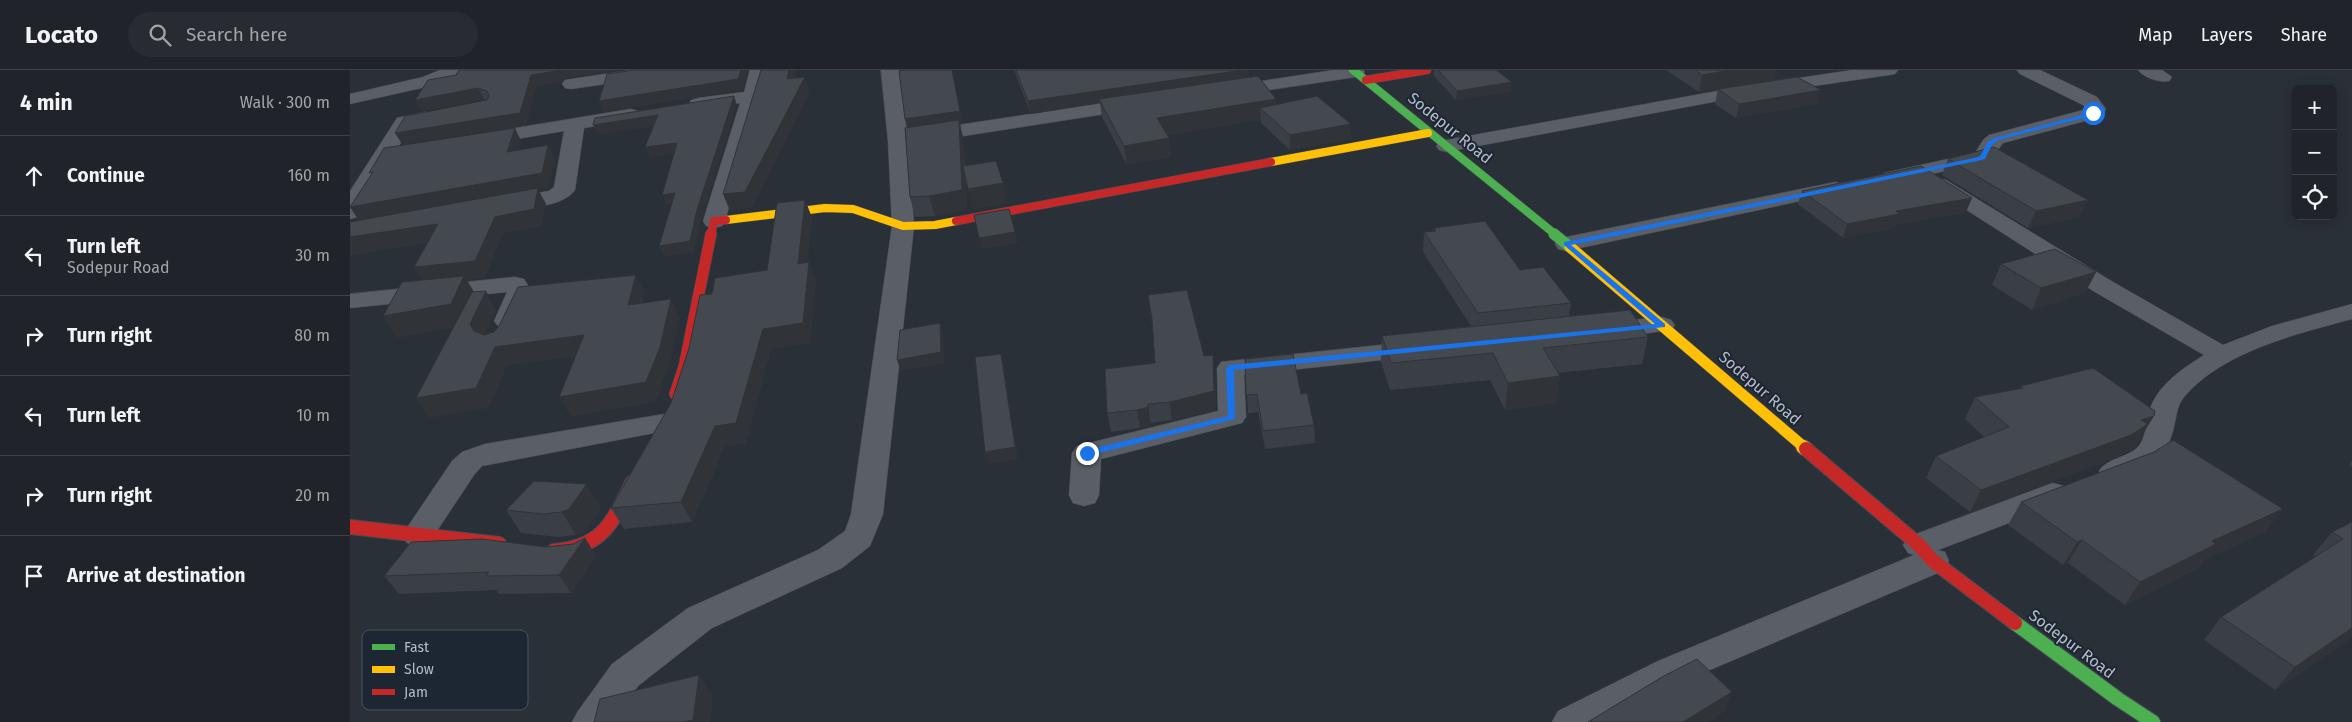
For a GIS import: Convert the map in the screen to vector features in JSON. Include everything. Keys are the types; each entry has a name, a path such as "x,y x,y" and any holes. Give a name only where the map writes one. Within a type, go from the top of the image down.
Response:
{"street":[{"path":"350,99 429,81 455,70"},
{"path":"571,84 669,70"},
{"path":"418,535 463,468 472,459 493,452 665,420 684,367 714,221 759,70"},
{"path":"1210,93 1358,74 1427,70"},
{"path":"1446,146 1745,91 1890,70"},
{"path":"1566,244 1983,158 1990,144 1996,139 2093,113 2097,109 2090,101 2026,70"},
{"name":"Sodepur Road","path":"1358,74 1566,244 1926,553 2118,699 2153,722"},
{"path":"591,722 625,675 700,618 830,559 859,538 867,514 903,226 896,75"},
{"path":"682,107 750,96"},
{"path":"898,141 1152,102"},
{"path":"460,142 653,111"},
{"path":"352,204 404,122 440,115"},
{"path":"488,208 561,193 564,190 575,123"},
{"path":"714,221 825,208 853,209 903,226 935,225 1428,133"},
{"path":"383,155 412,150"},
{"path":"1918,172 2096,282 2221,354"},
{"path":"350,301 515,284 519,290 519,296 496,344"},
{"path":"1571,722 1671,671 1926,553 2083,483 2129,466 2148,454 2156,443 2166,399 2181,384 2221,354 2263,336 2352,311"},
{"path":"1583,333 1662,325"},
{"path":"1084,495 1087,453 1232,417 1230,368 1444,347"},
{"path":"539,549 572,551 596,542 609,524 637,474"},
{"path":"350,527 512,546"}],"building":[{"path":"459,70 557,70 531,75 520,113 395,133 405,116 487,100 489,95 487,91 478,88 415,100 428,80 456,75"},
{"path":"635,70 741,70 738,79 599,101 607,74"},
{"path":"761,70 789,70 787,79 805,77 745,192 723,194"},
{"path":"952,70 960,111 905,119 899,71"},
{"path":"1016,70 1243,70 1028,101"},
{"path":"1438,70 1496,70 1512,82 1457,91"},
{"path":"1695,70 1730,70 1702,75"},
{"path":"1258,76 1276,99 1157,118 1169,138 1124,146 1099,99"},
{"path":"1797,77 1821,90 1739,104 1718,89"},
{"path":"734,96 697,210 690,241 659,246 675,193 662,195 677,143 645,147 658,115 593,125 595,118"},
{"path":"1317,96 1351,124 1290,135 1260,108"},
{"path":"959,120 962,190 929,196 910,197 905,128"},
{"path":"515,128 507,152 548,145 542,173 350,207 373,172 369,173 384,148"},
{"path":"1994,147 2088,200 2036,211 1948,159"},
{"path":"996,161 1003,183 968,189 963,166"},
{"path":"1921,166 1972,198 1896,211 1899,214 1847,224 1802,191"},
{"path":"538,188 534,209 495,217 475,261 414,267 438,224 350,237 350,222"},
{"path":"805,200 798,264 809,262 803,323 763,329 736,423 715,426 681,502 611,508 671,403 689,348 700,295 712,294 715,278 767,270 777,203"},
{"path":"1009,209 1015,232 979,238 974,215"},
{"path":"1485,221 1520,270 1543,267 1571,303 1478,313 1424,232 1436,231 1434,228"},
{"path":"2055,249 2096,272 2041,288 2001,264"},
{"path":"636,275 628,305 671,299 660,347 646,382 559,397 584,335 495,347 476,388 416,398 472,292 486,291 470,324 474,331 484,335 494,332 499,326 518,287"},
{"path":"464,276 451,304 383,316 402,282"},
{"path":"1187,290 1204,356 1213,355 1214,391 1170,402 1148,404 1148,407 1137,410 1107,413 1105,369 1155,363 1152,319 1148,295"},
{"path":"1630,310 1648,337 1543,348 1560,376 1508,383 1493,353 1391,363 1382,336"},
{"path":"940,323 941,352 897,360 900,330"},
{"path":"1001,354 1015,447 985,452 975,357"},
{"path":"1293,354 1301,394 1307,393 1314,425 1263,431 1257,394 1246,395 1245,359"},
{"path":"2093,368 2155,411 2154,416 2141,420 2148,424 2131,435 1981,490 1936,456 2009,427 1975,397 2023,388 2021,386"},
{"path":"2173,440 2283,509 2212,541 2216,544 2140,582 2082,540 2077,542 2021,502 2154,452"},
{"path":"534,481 587,484 569,509 562,512 543,514 506,510"},
{"path":"2352,522 2352,628 2295,667 2221,617 2343,539 2332,532"},
{"path":"585,538 559,575 486,576 489,572 384,576 411,542 482,539 546,547 573,544"},
{"path":"1697,659 1732,692 1683,722 1588,722 1662,677"},
{"path":"699,675 693,720 683,722 594,722 600,699"}],"traffic: fast":[{"path":"1353,70 1570,247"},
{"path":"2015,623 2118,699 2153,722"}],"traffic: slow":[{"path":"1271,162 1428,133"},
{"path":"726,220 825,208 853,209 903,226 935,225 956,221"},
{"path":"1570,247 1806,449"}],"traffic: jam":[{"path":"1366,80 1427,70"},
{"path":"956,221 1271,162"},
{"path":"675,394 684,367 714,221 726,220"},
{"path":"1806,449 1919,545 1933,561 2015,623"},
{"path":"554,551 571,550 584,546 595,539 612,521 633,482"},
{"path":"350,527 499,544"}],"route":[{"path":"1087,453 1232,417 1230,368 1662,325 1566,244 1975,160 1983,158 1990,144 1996,139 2093,113"}]}
